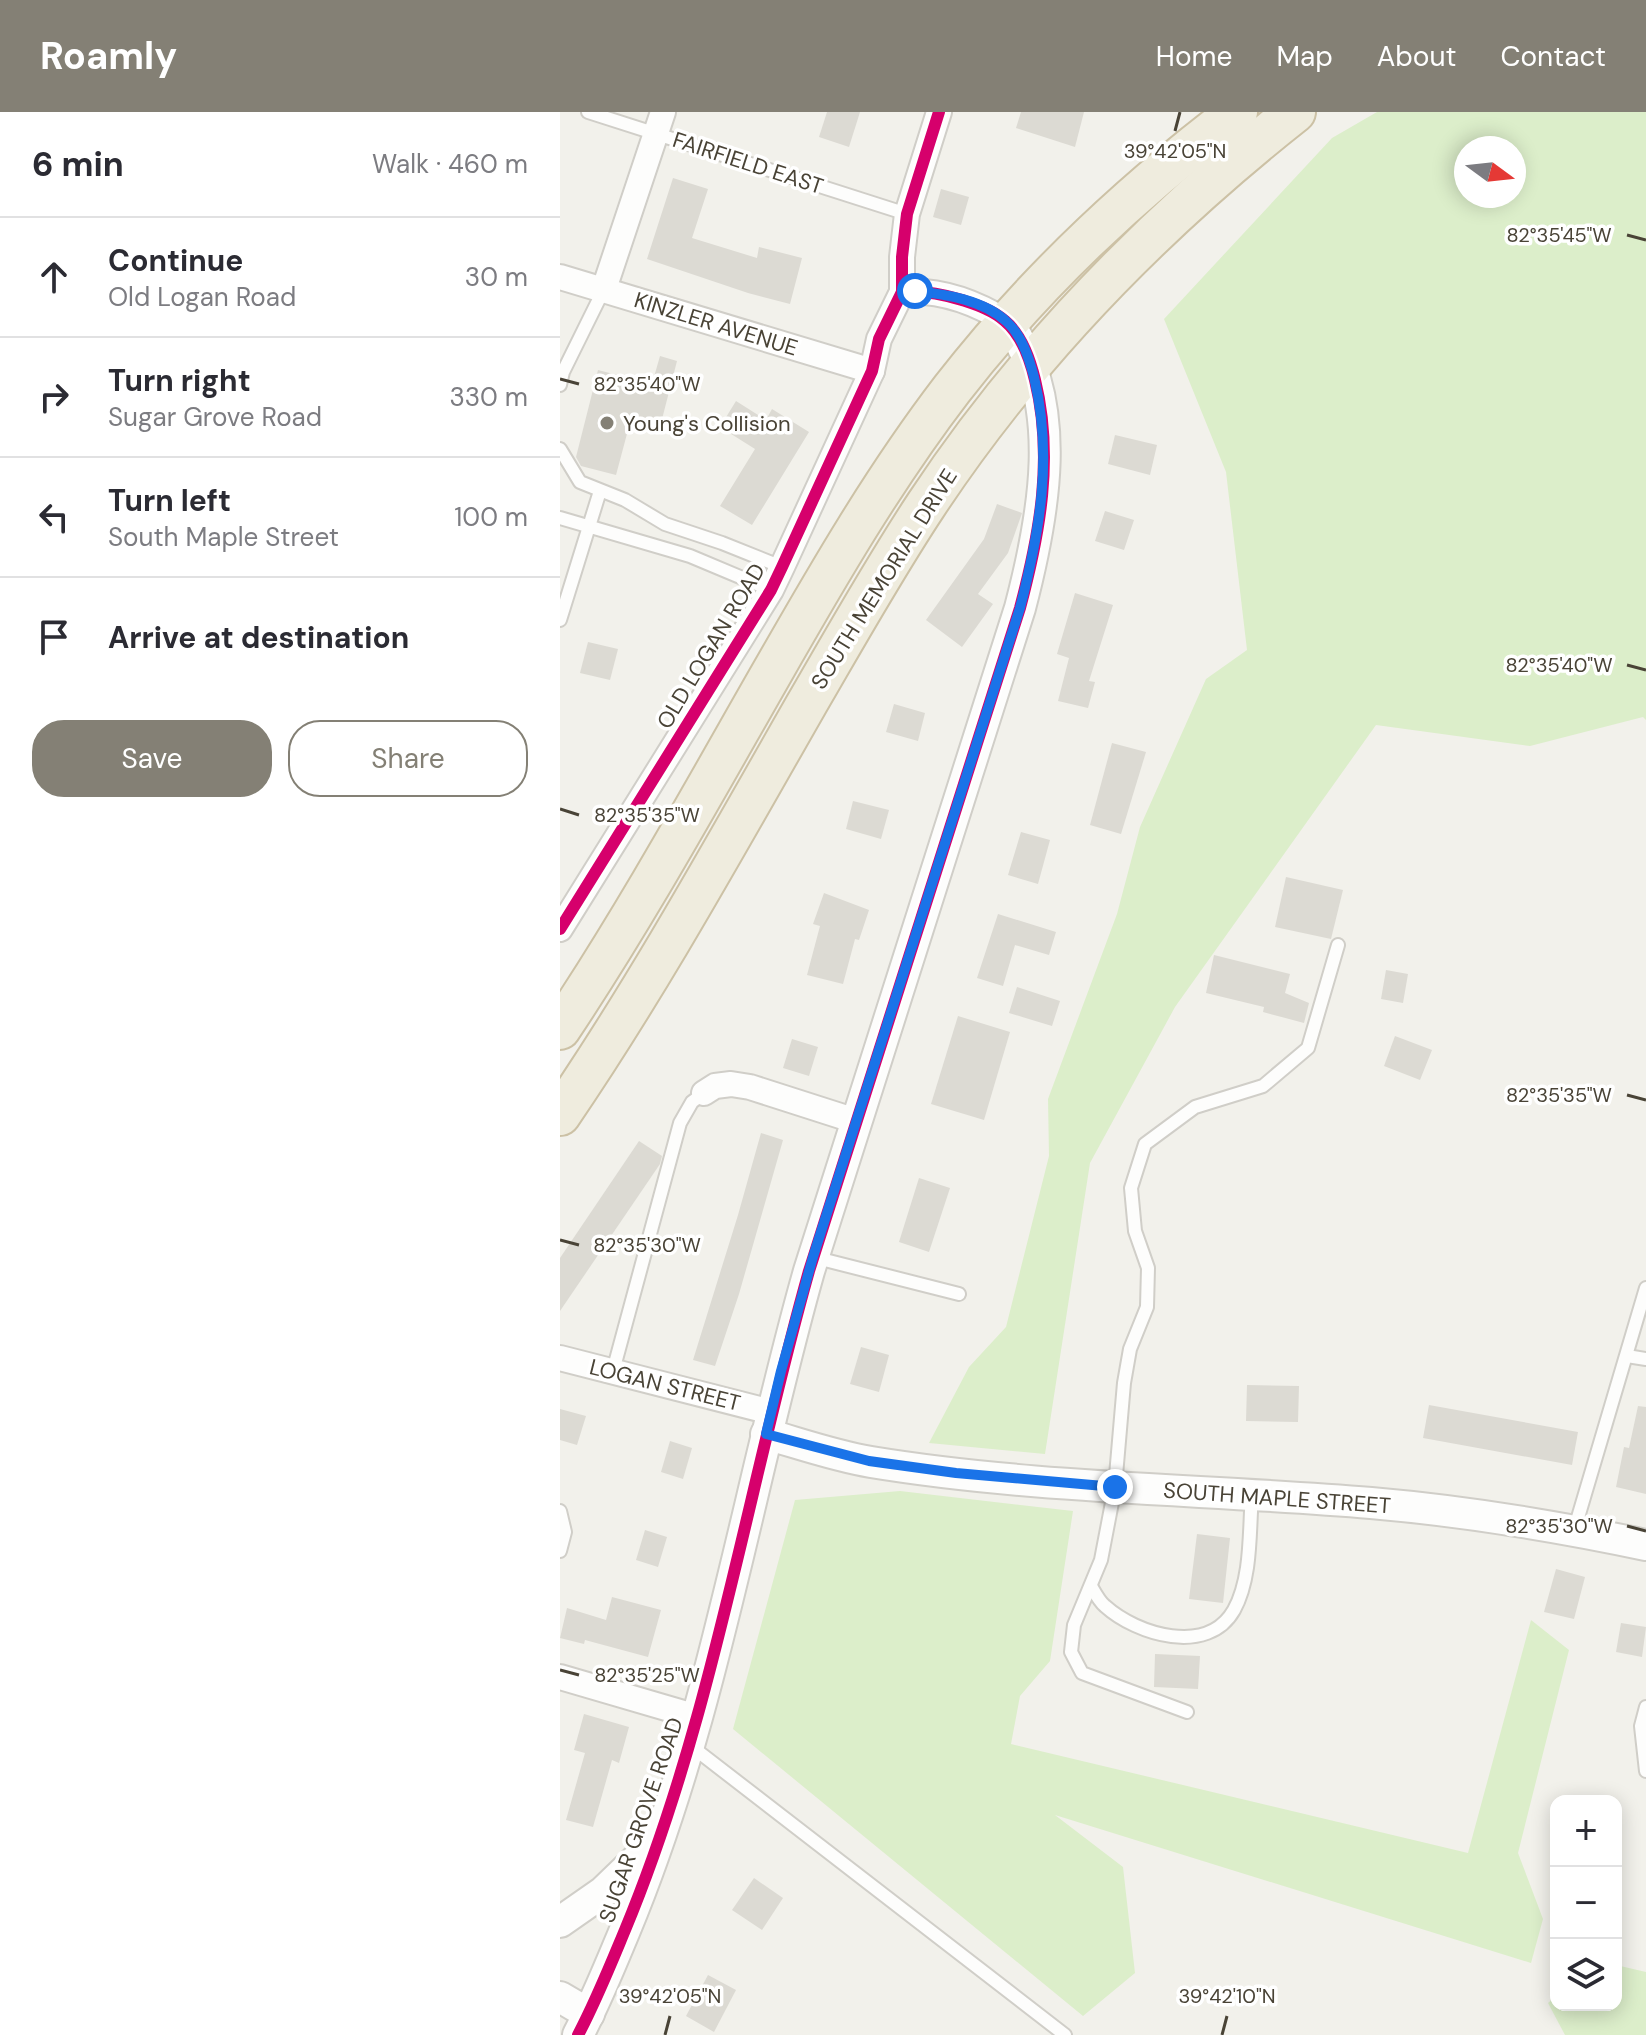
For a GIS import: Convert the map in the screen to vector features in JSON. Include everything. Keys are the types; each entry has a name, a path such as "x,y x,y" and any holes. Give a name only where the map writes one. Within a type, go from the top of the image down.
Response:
{"highway":[{"name":"SOUTH MEMORIAL DRIVE","path":"560,1029 668,855 824,582 889,478 951,390 1007,322 1100,225 1179,156 1237,112"},
{"name":"SOUTH MEMORIAL DRIVE","path":"560,1115 653,972 861,610 926,505 975,436 1031,364 1109,276 1237,158 1295,112"}],"street":[{"path":"939,112 907,214 902,292 943,294 982,306 1007,322"},
{"path":"604,289 660,123"},
{"name":"KINZLER AVENUE","path":"560,277 872,371"},
{"name":"OLD LOGAN ROAD","path":"560,929 771,590 872,371 879,339 902,292"},
{"name":"SUGAR GROVE ROAD","path":"584,2025 650,1870 694,1732 727,1609 768,1423 813,1257 1020,608 1034,555 1042,507 1044,447 1040,403 1031,364 1021,340 1007,322"},
{"path":"704,1093 715,1086 731,1084 750,1087 856,1121"},
{"name":"LOGAN STREET","path":"560,1358 613,1371 768,1423"},
{"name":"SOUTH MAPLE STREET","path":"768,1423 869,1461 956,1473 1115,1487 1372,1503 1476,1515 1646,1545"},
{"path":"560,1677 694,1732"},
{"path":"560,1922 603,1892 661,1836"},
{"path":"560,1997 584,2025"}],"lane":[{"name":"FAIRFIELD EAST","path":"588,112 660,123 907,214"},
{"path":"560,385 563,372 604,289"},
{"path":"560,449 580,482 625,500 665,524 782,567"},
{"path":"560,620 600,491"},
{"path":"560,518 690,556 771,590"},
{"path":"1187,1712 1082,1673 1071,1652 1074,1625 1101,1560 1115,1487 1130,1349 1147,1307 1148,1268 1135,1231 1131,1188 1145,1144 1195,1107 1263,1086 1308,1048 1338,945"},
{"path":"613,1371 680,1123 692,1102 704,1093"},
{"path":"813,1257 959,1294"},
{"path":"1574,1531 1646,1288"},
{"path":"1627,1356 1646,1359"},
{"path":"1091,1586 1104,1606 1143,1631 1183,1637 1212,1633 1233,1612 1244,1585 1252,1495"},
{"path":"560,1511 565,1532 560,1551"},
{"path":"1646,1707 1641,1726 1646,1771"},
{"path":"694,1732 1065,2035"}],"green space":[{"path":"1377,112 1646,112 1646,720 1643,717 1530,746 1376,725 1175,1007 1090,1163 1045,1454 929,1443 969,1367 1006,1327 1049,1156 1048,1099 1117,914 1140,827 1206,679 1247,650 1226,472 1164,319 1332,138"},
{"path":"900,1491 1073,1511 1050,1661 1020,1696 1011,1744 1468,1853 1531,1620 1569,1650 1518,1853 1543,1919 1531,1963 1055,1815 1123,1867 1135,1973 1083,2016 733,1729 795,1500"},
{"path":"1622,1966 1646,1972 1646,2035 1565,2035 1552,2011 1622,2011"}],"building":[{"path":"827,112 860,112 849,147 819,137"},
{"path":"1021,112 1084,112 1075,147 1016,128"},
{"path":"673,178 708,189 692,238 757,258 759,247 802,258 790,304 647,259"},
{"path":"941,189 969,197 961,225 933,217"},
{"name":"Young's Collision","path":"660,356 677,361 661,423 632,415 616,475 581,466 576,457 598,370 652,384"},
{"path":"736,401 766,420 772,409 809,432 752,525 720,506 755,449 720,427"},
{"path":"1115,435 1157,445 1150,475 1108,464"},
{"path":"997,504 1022,513 1008,553 978,594 993,604 962,647 926,620 984,539"},
{"path":"1105,511 1134,520 1124,550 1095,541"},
{"path":"1075,593 1113,605 1089,681 1095,682 1088,708 1058,701 1069,658 1057,654"},
{"path":"588,642 618,649 610,680 580,673"},
{"path":"894,704 925,713 918,741 886,732"},
{"path":"1112,743 1146,752 1121,834 1090,825"},
{"path":"853,801 889,810 881,839 846,829"},
{"path":"1021,832 1050,840 1038,884 1008,875"},
{"path":"1286,877 1343,890 1331,939 1275,927"},
{"path":"824,893 869,910 859,940 855,939 843,984 807,975 820,926 813,924"},
{"path":"998,914 1056,932 1049,955 1015,945 1003,986 977,978"},
{"path":"1214,955 1290,974 1285,993 1309,1003 1304,1023 1263,1012 1264,1007 1206,993"},
{"path":"1386,970 1408,974 1403,1003 1381,999"},
{"path":"1017,987 1060,1001 1052,1026 1009,1013"},
{"path":"958,1016 1010,1032 984,1120 931,1104"},
{"path":"1395,1036 1432,1050 1420,1080 1384,1066"},
{"path":"792,1039 818,1047 809,1076 783,1068"},
{"path":"761,1133 783,1140 715,1366 693,1360"},
{"path":"639,1141 662,1156 660,1164 560,1311 560,1258"},
{"path":"919,1178 950,1188 929,1252 899,1242"},
{"path":"861,1347 889,1355 879,1392 850,1384"},
{"path":"1247,1385 1299,1386 1298,1422 1246,1421"},
{"path":"1429,1405 1578,1432 1572,1465 1423,1438"},
{"path":"1638,1406 1646,1407 1646,1494 1616,1487 1624,1447 1629,1448"},
{"path":"560,1409 586,1416 577,1445 560,1440"},
{"path":"670,1441 692,1448 683,1479 661,1472"},
{"path":"645,1530 667,1537 658,1567 636,1560"},
{"path":"1197,1534 1230,1538 1223,1603 1189,1599"},
{"path":"1556,1569 1585,1577 1574,1619 1544,1612"},
{"path":"612,1597 661,1610 648,1657 585,1640 584,1644 560,1638 567,1608 606,1620"},
{"path":"1621,1623 1646,1627 1642,1657 1616,1652"},
{"path":"1155,1654 1200,1656 1198,1689 1154,1687"},
{"path":"584,1714 629,1727 619,1763 612,1760 593,1827 566,1820 585,1753 574,1750"},
{"path":"754,1878 783,1898 762,1930 732,1910"},
{"path":"708,1975 736,1990 714,2032 686,2016"}],"cycle path":[{"path":"560,929 771,590 782,567 872,371 879,339 902,292 907,214 939,112"},
{"path":"578,2035 625,1930 656,1850 682,1768 706,1686 809,1271 1020,608 1039,523 1044,466 1041,409 1031,364 1016,333 1000,317 985,308 940,294 902,292"}],"place":[{"name":"Young's Collision","path":"607,423"}],"route":[{"path":"915,291 943,294 982,306 1007,322 1021,340 1031,364 1040,403 1044,447 1042,507 1020,608 813,1257 766,1434 869,1461 956,1473 1115,1487"}]}
